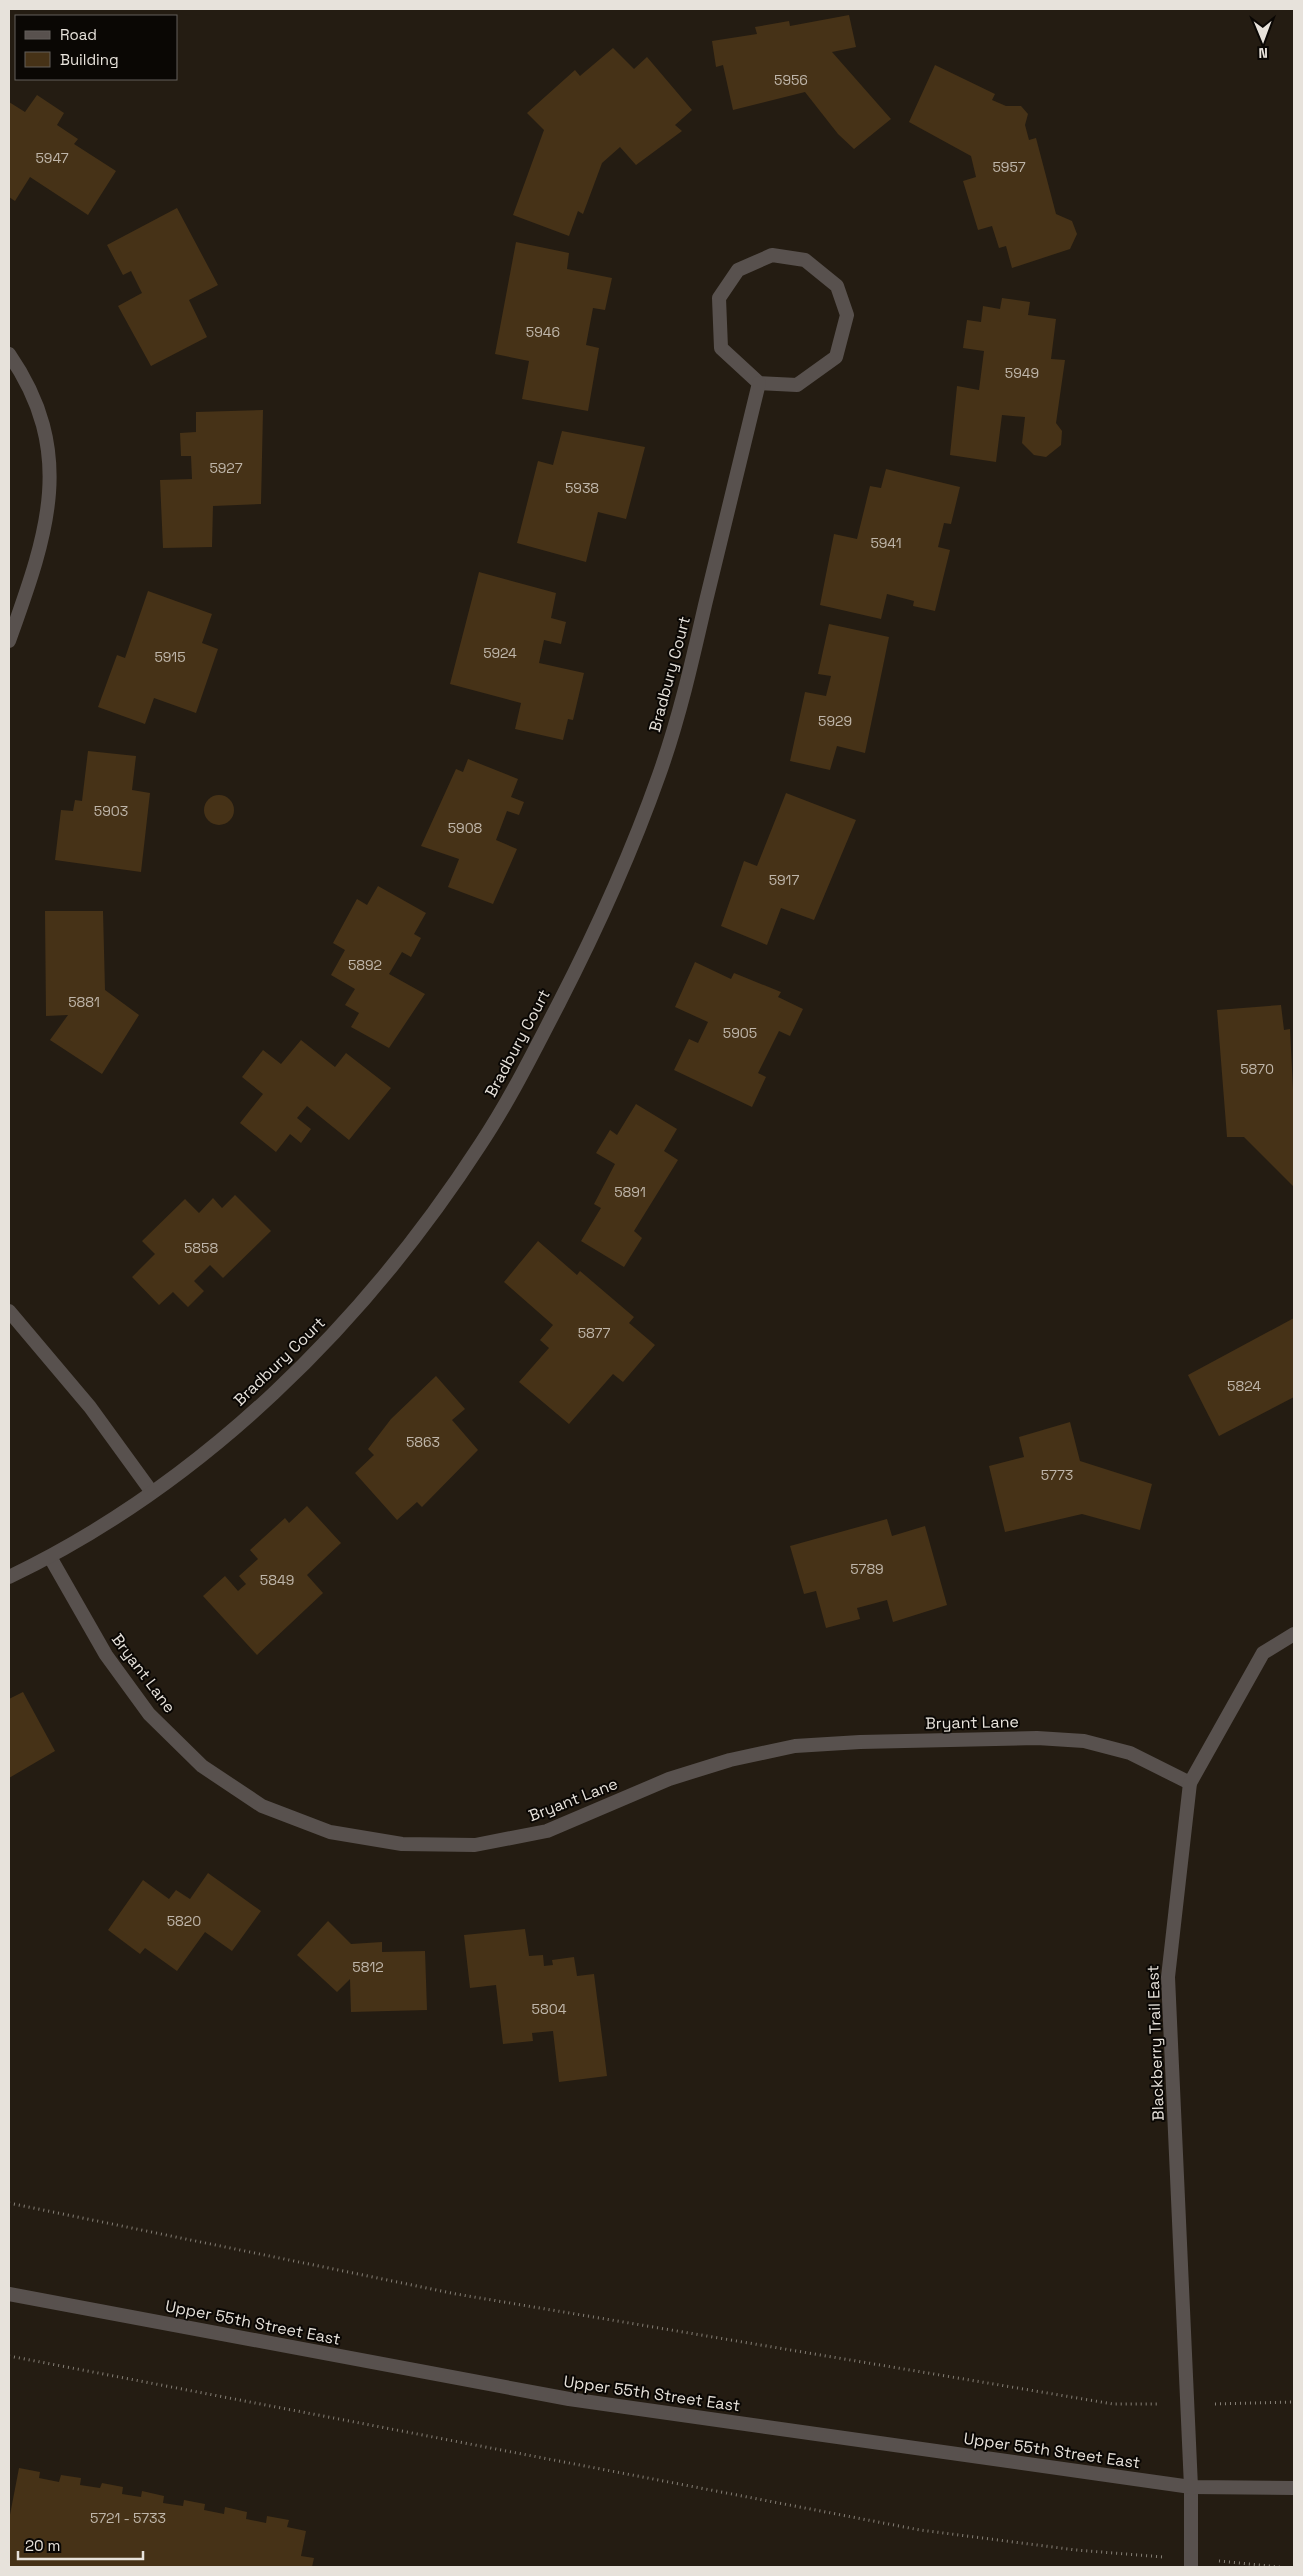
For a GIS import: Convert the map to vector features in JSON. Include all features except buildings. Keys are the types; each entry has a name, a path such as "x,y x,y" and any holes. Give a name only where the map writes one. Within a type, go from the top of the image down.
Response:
{"street":[{"path":"772,255 805,260 838,286 847,315 836,357 797,385 759,383 721,348 719,298 738,270 772,255"},
{"path":"9,354 22,372 41,416 50,462 48,512 43,537 37,562 9,641"},
{"name":"Bradbury Court","path":"9,1577 50,1557 123,1512 193,1461 259,1406 321,1346 379,1283 481,1144 527,1065 602,916 660,772 685,688 759,383"},
{"path":"9,1311 90,1407 151,1491"},
{"name":"Bryant Lane","path":"50,1557 117,1670 149,1714 195,1760 262,1806 330,1832 402,1844 475,1845 547,1831 669,1779 730,1760 796,1746 1037,1738 1084,1741 1130,1753 1190,1783"},
{"name":"Blackberry Trail East","path":"1191,2563 1191,2488 1168,1976 1190,1783 1264,1653 1294,1634"},
{"name":"Upper 55th Street East","path":"9,2294 569,2399 1191,2488 1294,2488"}],"path":[{"path":"9,2203 476,2297 1114,2404 1187,2405 1294,2402"},
{"path":"9,2356 920,2530 1191,2563 1280,2567"}]}
